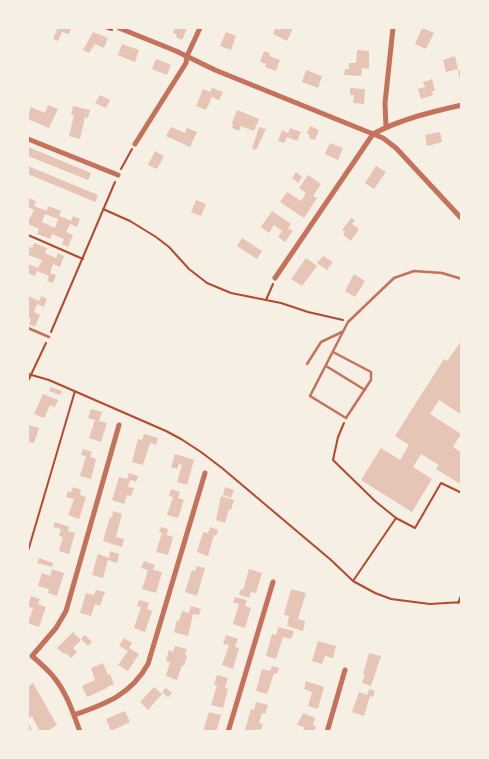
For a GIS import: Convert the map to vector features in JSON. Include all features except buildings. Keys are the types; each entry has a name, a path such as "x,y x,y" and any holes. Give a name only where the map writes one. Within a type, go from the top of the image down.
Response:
{"street":[{"path":"119,28 187,56 215,70 383,138 396,148 462,219"},
{"path":"135,144 186,63 187,56 200,28"},
{"path":"386,127 385,103 393,28"},
{"path":"275,278 373,134 386,127 422,114 462,105"},
{"path":"28,139 118,175"},
{"path":"80,732 59,683 32,656 56,628 66,611 119,425"},
{"path":"74,715 102,705 121,694 142,677 148,664 205,473"},
{"path":"228,732 273,582"},
{"path":"327,732 345,670"}],"lane":[{"path":"333,352 371,372 371,380 346,418 310,396 348,322 394,278 414,270 442,273 462,278"},
{"path":"28,328 48,337"},
{"path":"307,364 321,342 344,331"},
{"path":"326,366 365,390"}],"path":[{"path":"105,28 113,31"},
{"path":"28,382 29,374 83,259 118,175 135,144"},
{"path":"28,235 83,259"},
{"path":"266,300 275,278"},
{"path":"29,374 49,380 166,431 194,448 222,468 331,560 353,581 375,593 390,599 430,604 460,602 462,594"},
{"path":"28,552 75,391"},
{"path":"346,418 338,437 333,460 375,502 396,518 415,528 441,483 462,493"},
{"path":"353,581 396,518"}]}
